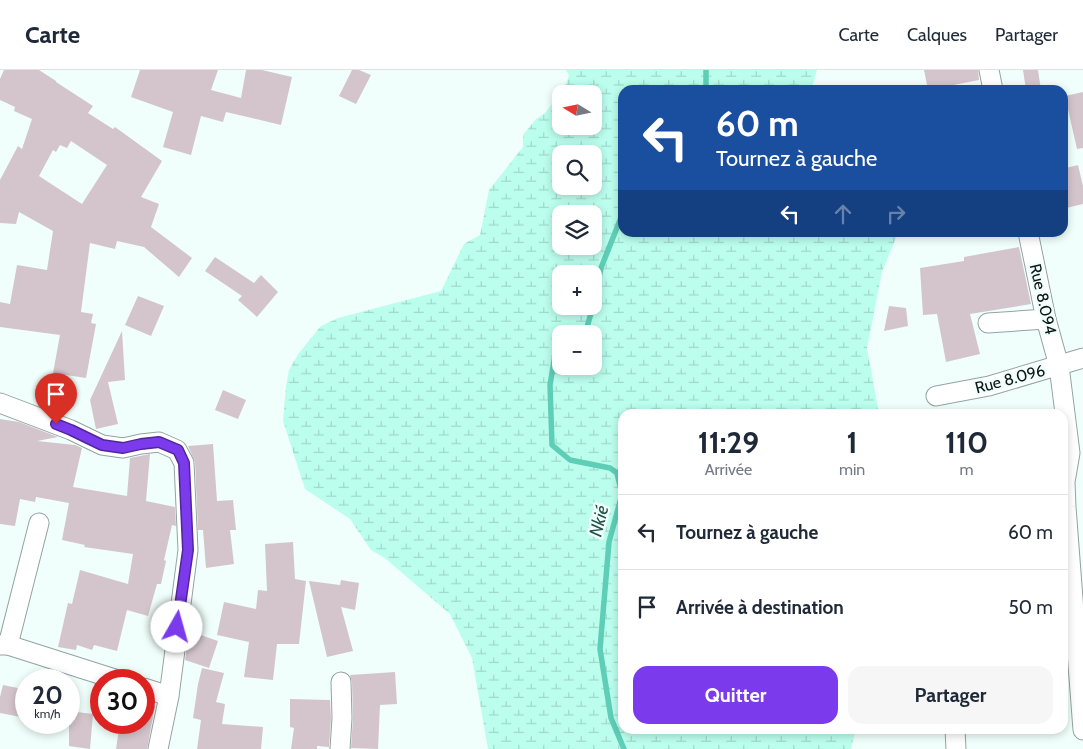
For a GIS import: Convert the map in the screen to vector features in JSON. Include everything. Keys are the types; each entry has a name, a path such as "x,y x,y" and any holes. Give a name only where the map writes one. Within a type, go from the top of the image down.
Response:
{"street":[{"path":"989,70 992,85"},
{"name":"Rue 8.094","path":"1029,237 1058,366 1064,409"},
{"path":"988,323 1046,319"},
{"name":"Rue 8.096","path":"936,396 989,386 1083,358"},
{"path":"0,403 71,430 102,445 123,448 159,442 178,450 184,463 188,550 169,696 158,749"},
{"name":"Rue 8.094","path":"1068,438 1070,453 1068,465"},
{"path":"39,523 4,645 90,671"},
{"name":"Rue 8.094","path":"1068,533 1083,730"},
{"path":"340,749 342,718 341,682"},
{"path":"155,692 169,696"},
{"path":"955,734 956,749"}],"green space":[{"path":"566,70 817,70 813,85 618,85 618,237 896,237 882,272 867,348 878,409 618,409 618,734 855,734 851,749 488,749 472,658 450,614 386,559 371,550 350,519 305,489 283,421 289,370 299,353 321,326 338,318 441,291 464,244 480,235 489,190 523,147 523,135 552,104 552,135 602,135 602,85 565,85 569,75"}],"building":[{"path":"4,70 39,70 93,106 88,113 113,129 115,127 162,161 141,197 159,204 151,227 192,258 179,277 144,247 117,241 115,249 90,243 81,312 93,314 91,323 96,324 86,378 53,373 60,335 0,327 0,302 10,304 17,265 47,270 53,231 19,212 16,224 0,223 0,180 18,146 22,149 32,119 14,111 15,107 0,100 0,79","holes":["71,141 107,165 82,204 39,176 53,150 56,152 60,145 67,148"]},
{"path":"140,70 218,70 211,90 241,98 246,70 262,70 292,77 281,125 226,112 223,122 201,116 191,155 163,147 173,112 131,97"},
{"path":"352,70 359,70 371,75 356,104 339,96"},
{"path":"924,70 978,70 979,80 954,85 927,85"},
{"path":"1023,70 1038,70 1040,85 1025,85"},
{"path":"1083,92 1083,148 1077,149 1068,109 1068,95"},
{"path":"1078,165 1083,186 1083,204 1068,208 1068,168"},
{"path":"1019,247 1031,304 970,314 980,354 946,362 937,314 923,315 920,268 964,261 964,257"},
{"path":"215,257 254,283 261,275 278,292 257,317 238,300 242,296 205,271"},
{"path":"138,296 164,306 151,336 125,325"},
{"path":"889,306 906,308 908,326 884,331"},
{"path":"122,331 125,380 108,382 118,424 96,429 90,400"},
{"path":"223,390 246,400 238,419 215,410"},
{"path":"0,419 19,422 58,437 37,441 75,445 82,448 73,487 127,496 130,458 150,454 146,501 175,507 176,526 172,525 161,584 157,584 148,616 127,610 117,651 94,645 92,650 77,645 76,650 58,647 68,603 72,604 80,570 128,584 133,554 84,547 85,545 62,540 69,503 36,497 35,502 20,499 15,526 0,524"},
{"path":"213,444 217,501 233,500 236,530 230,530 234,564 206,568 203,530 198,530 195,462 188,446"},
{"path":"293,542 295,579 306,581 299,644 277,644 273,680 244,677 249,642 217,635 224,602 256,609 258,590 267,591 265,544"},
{"path":"341,580 359,583 355,610 341,607 353,651 327,657 309,581 340,585"},
{"path":"189,631 218,641 209,668 185,660"},
{"path":"202,668 224,673 216,702 225,704 222,724 263,727 261,749 197,749 201,720 193,718"},
{"path":"395,672 397,704 380,705 378,749 351,748 353,718 352,682 350,675"},
{"path":"3,685 15,687 15,716 0,713 0,697"},
{"path":"290,699 330,700 329,747 317,746 317,749 291,749 294,728 290,727"},
{"path":"80,712 90,714 90,749 69,746 69,734 80,734"},
{"path":"118,734 150,734 147,749 116,749"}],"waterway":[{"name":"Nkié","path":"706,70 706,85"},
{"name":"Nkié","path":"602,265 618,225"},
{"name":"Nkié","path":"588,325 590,315"},
{"name":"Nkié","path":"552,373 550,385 552,445 570,460 610,468 617,473 618,477"},
{"name":"Nkié","path":"618,509 609,542 600,649 611,718 624,749"}],"route":[{"path":"56,424 102,445 123,448 159,442 178,450 184,463 188,550 177,627"}]}
